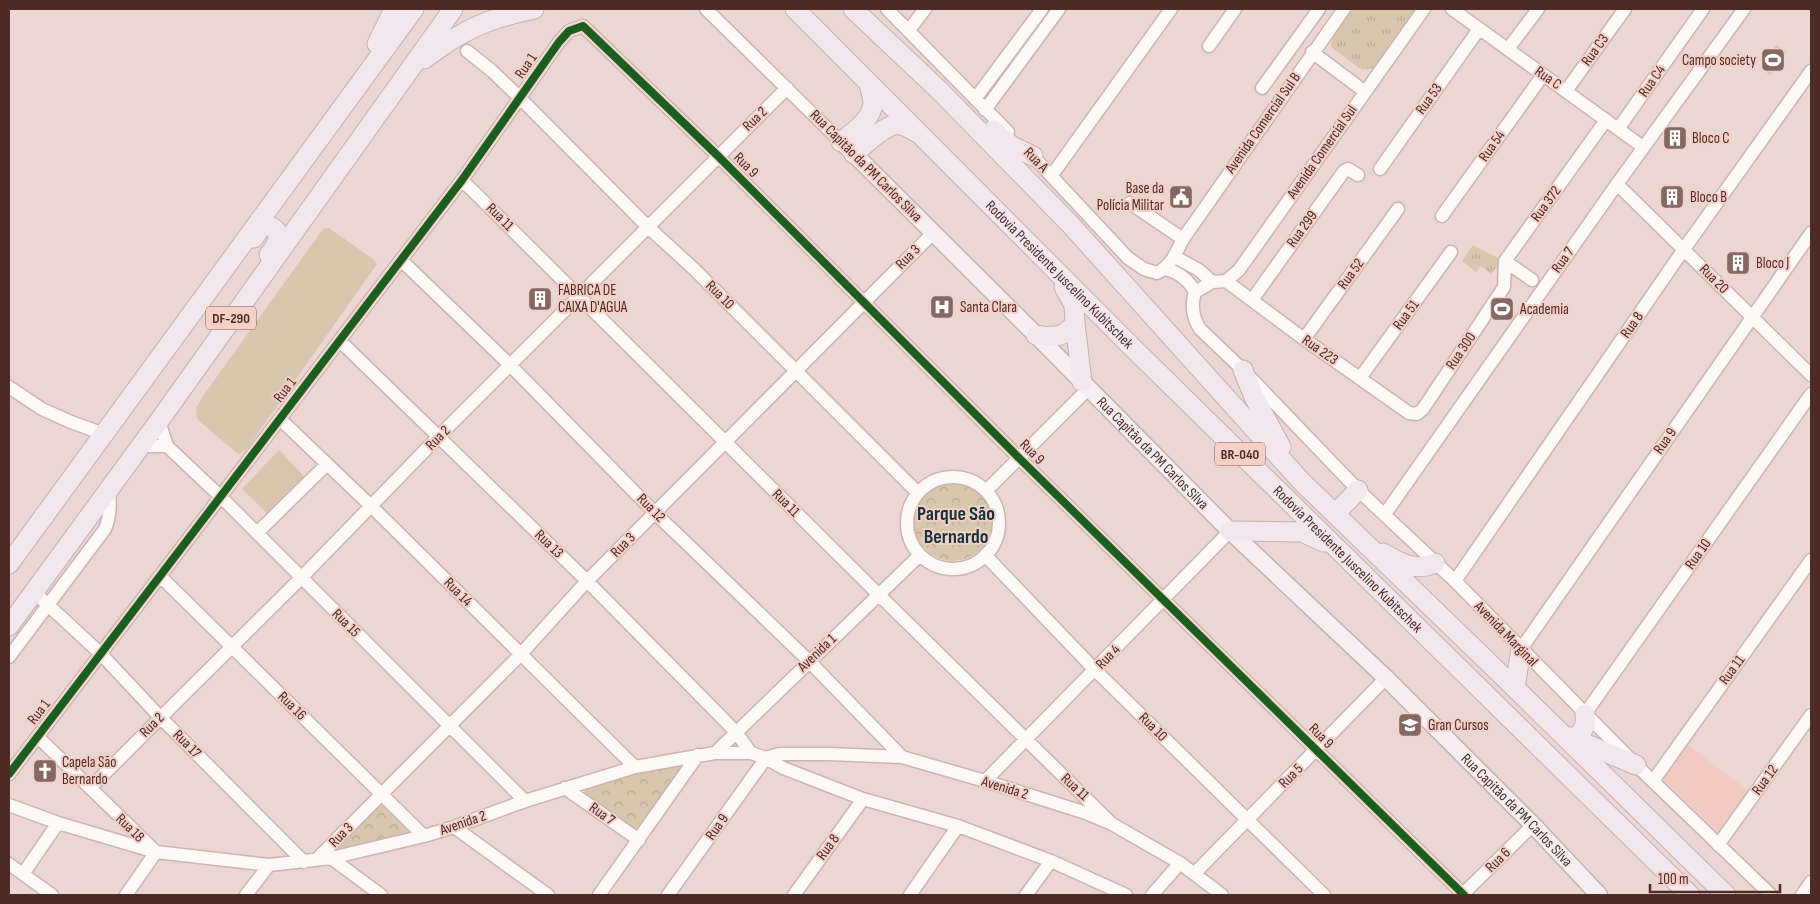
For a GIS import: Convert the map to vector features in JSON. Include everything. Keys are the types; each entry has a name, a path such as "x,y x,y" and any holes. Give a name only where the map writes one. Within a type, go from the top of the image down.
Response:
{"highway":[{"path":"356,88 394,9"},
{"name":"DF-290","path":"9,564 414,9"},
{"name":"DF-290","path":"9,626 159,421 453,9"},
{"name":"DF-290","path":"410,68 456,36 476,26 534,9"},
{"name":"Rodovia Presidente Juscelino Kubitschek","path":"795,9 1136,352 1690,895"},
{"name":"Rodovia Presidente Juscelino Kubitschek","path":"854,9 940,91 1070,224 1301,481 1515,688 1568,736 1726,895"},
{"path":"847,148 870,113 873,103 869,84"},
{"path":"940,91 1012,146 1033,156"},
{"path":"847,148 892,125 901,125 917,132"},
{"path":"205,297 224,281 261,228 265,226 272,227 277,231 276,245 240,294 236,304 236,312"},
{"path":"1052,266 1074,305 1085,385"},
{"path":"1036,335 1059,336 1069,331 1075,323"},
{"path":"1243,370 1274,436 1301,481"},
{"path":"1335,514 1358,490"},
{"path":"1230,531 1302,532 1318,538 1344,556"},
{"path":"1364,542 1397,561 1414,567 1425,568 1435,563"},
{"path":"1515,688 1521,649"},
{"path":"1568,736 1579,735 1585,727 1585,714"},
{"path":"1568,736 1636,765"}],"main road":[{"name":"Rua Capitão da PM Carlos Silva","path":"847,148 1230,531 1386,678 1533,825 1599,895"}],"street":[{"name":"Rua Capitão da PM Carlos Silva","path":"706,9 847,148"},
{"name":"Rua A","path":"887,9 985,110 1052,175 1136,265 1157,273 1166,269"},
{"path":"909,30 925,9"},
{"path":"975,99 1042,9"},
{"path":"985,110 1059,9"},
{"path":"1052,175 1172,9"},
{"path":"1208,46 1236,9"},
{"path":"1262,88 1319,9"},
{"name":"Avenida Comercial Sul B","path":"1183,239 1312,52 1344,9"},
{"name":"Avenida Comercial Sul","path":"1226,281 1239,270 1424,9"},
{"name":"Rua C","path":"1453,9 1643,147"},
{"path":"1508,49 1538,9"},
{"name":"Rua C3","path":"1566,91 1625,9"},
{"name":"Rua C4","path":"1618,129 1703,9"},
{"name":"Rua 7","path":"1385,514 1643,147 1744,9"},
{"name":"Rua 1","path":"9,774 462,180 564,36 569,31 583,26"},
{"name":"Rua 9","path":"583,26 718,156 1019,458 1463,895"},
{"name":"Rua 53","path":"1380,169 1479,29"},
{"name":"Rua 10","path":"467,51 492,71 520,98 918,493"},
{"path":"1312,52 1364,92"},
{"name":"Rua 8","path":"1454,581 1684,249 1811,70"},
{"name":"Rua 54","path":"1442,216 1543,75"},
{"name":"Rua 2","path":"90,788 301,578 510,364 787,88"},
{"name":"Rua 372","path":"1505,261 1606,120"},
{"name":"Rua 299","path":"1252,300 1344,171 1348,169 1358,175"},
{"name":"Rua 11","path":"462,180 724,442 1112,824"},
{"name":"Rua 20","path":"1617,184 1811,375"},
{"path":"1130,203 1183,239 1166,269 1182,276 1191,284 1195,292 1212,282 1226,281"},
{"name":"Rua 52","path":"1304,339 1398,209"},
{"name":"Rua 3","path":"310,861 449,726 520,654 587,581 862,302 933,233"},
{"name":"Rua 9","path":"1521,649 1811,233"},
{"name":"Rua 51","path":"1360,378 1452,252"},
{"path":"1174,257 1199,270 1212,282"},
{"name":"Rua 12","path":"401,260 510,364 655,513 809,661 902,757"},
{"path":"1505,261 1532,280"},
{"name":"Rua 300","path":"1417,414 1423,409 1504,287 1505,261"},
{"name":"Rua 223","path":"1226,281 1409,413 1417,414"},
{"name":"Avenida Marginal","path":"1195,292 1192,305 1196,323 1200,329 1243,370 1358,490 1454,581 1636,765 1771,895"},
{"name":"Rua 13","path":"340,341 587,581 736,732 751,753"},
{"path":"986,491 1019,458 1085,385"},
{"path":"9,387 42,410 104,434"},
{"name":"Rua 10","path":"1585,714 1811,394"},
{"name":"Rua 14","path":"280,419 371,506 634,767"},
{"path":"140,446 167,446 159,421"},
{"name":"Rua 15","path":"167,446 221,497 524,801"},
{"path":"257,533 327,464"},
{"path":"952,477 960,477 974,482 986,491 994,503 998,516 998,530 994,544 986,555 974,564 960,568 946,568 932,564 920,555 912,544 908,532 907,518 911,504 918,493 930,483 952,477"},
{"path":"9,657 105,529 110,510 109,488"},
{"name":"Rua 4","path":"985,781 1230,531"},
{"name":"Avenida 1","path":"715,753 920,555"},
{"name":"Rua 10","path":"986,555 1095,670 1324,895"},
{"name":"Rua 11","path":"1653,781 1811,560"},
{"name":"Rua 16","path":"160,576 424,836"},
{"name":"Rua 17","path":"34,592 101,654 160,717 310,861"},
{"name":"Rua 5","path":"1194,874 1386,678"},
{"name":"Rua 12","path":"1718,845 1811,715"},
{"name":"Rua 18","path":"38,737 156,852"},
{"name":"Avenida 2","path":"156,852 269,864 330,858 424,836 524,801 634,767 698,755 751,753 766,758 783,768 862,799 958,826 1050,861 1126,895"},
{"name":"Avenida 2","path":"766,758 779,754 902,757 985,781 1086,813 1112,824 1180,863 1222,895"},
{"path":"599,895 698,755"},
{"name":"Rua 9","path":"668,895 766,758"},
{"name":"Rua 7","path":"566,788 639,840"},
{"name":"Rua 8","path":"794,895 862,799"},
{"name":"Rua 18","path":"9,805 58,823 156,852"},
{"path":"22,874 58,823"},
{"name":"Rua 6","path":"1463,895 1533,825"},
{"path":"910,895 958,826"},
{"path":"454,827 548,895"},
{"path":"126,895 156,852"},
{"path":"330,858 381,895"},
{"path":"1026,895 1050,861"},
{"path":"1152,895 1180,863"},
{"path":"9,864 52,895"},
{"path":"246,895 269,864"},
{"path":"1802,895 1811,882"}],"shaded area":[{"path":"1688,745 1750,792 1721,834 1663,779"}],"green space":[{"path":"1350,9 1418,9 1375,68 1362,70 1331,47 1332,34"},
{"name":"Campo society","path":"1776,45 1787,52 1770,75 1760,67"},
{"path":"329,228 373,259 377,264 246,450 238,454 197,419 196,408 323,229"},
{"path":"1473,245 1498,258 1497,266 1491,274 1481,266 1476,272 1462,261"},
{"path":"279,450 304,476 267,513 242,489"},
{"path":"953,483 968,486 981,494 989,507 992,522 989,537 981,550 968,558 953,561 938,558 925,550 917,537 914,522 917,507 925,494 938,486"},
{"path":"684,765 638,832 584,794 586,788 633,774"},
{"path":"379,799 411,834 325,851"}],"cycle path":[{"path":"9,774 462,180 559,42 569,31 583,26 718,156 1019,458 1464,895"}],"place":[{"name":"Campo society","path":"1773,60"},
{"name":"Bloco C","path":"1675,138"},
{"name":"Base da Polícia Militar","path":"1181,197"},
{"name":"Bloco B","path":"1672,197"},
{"name":"Bloco J","path":"1738,263"},
{"name":"FABRICA DE CAIXA D'AGUA","path":"540,299"},
{"name":"Santa Clara","path":"942,307"},
{"name":"Academia","path":"1502,309"},
{"name":"Gran Cursos","path":"1410,725"},
{"name":"Capela São Bernardo","path":"45,771"}],"district":[{"name":"Parque São Bernardo","path":"956,526"}]}
